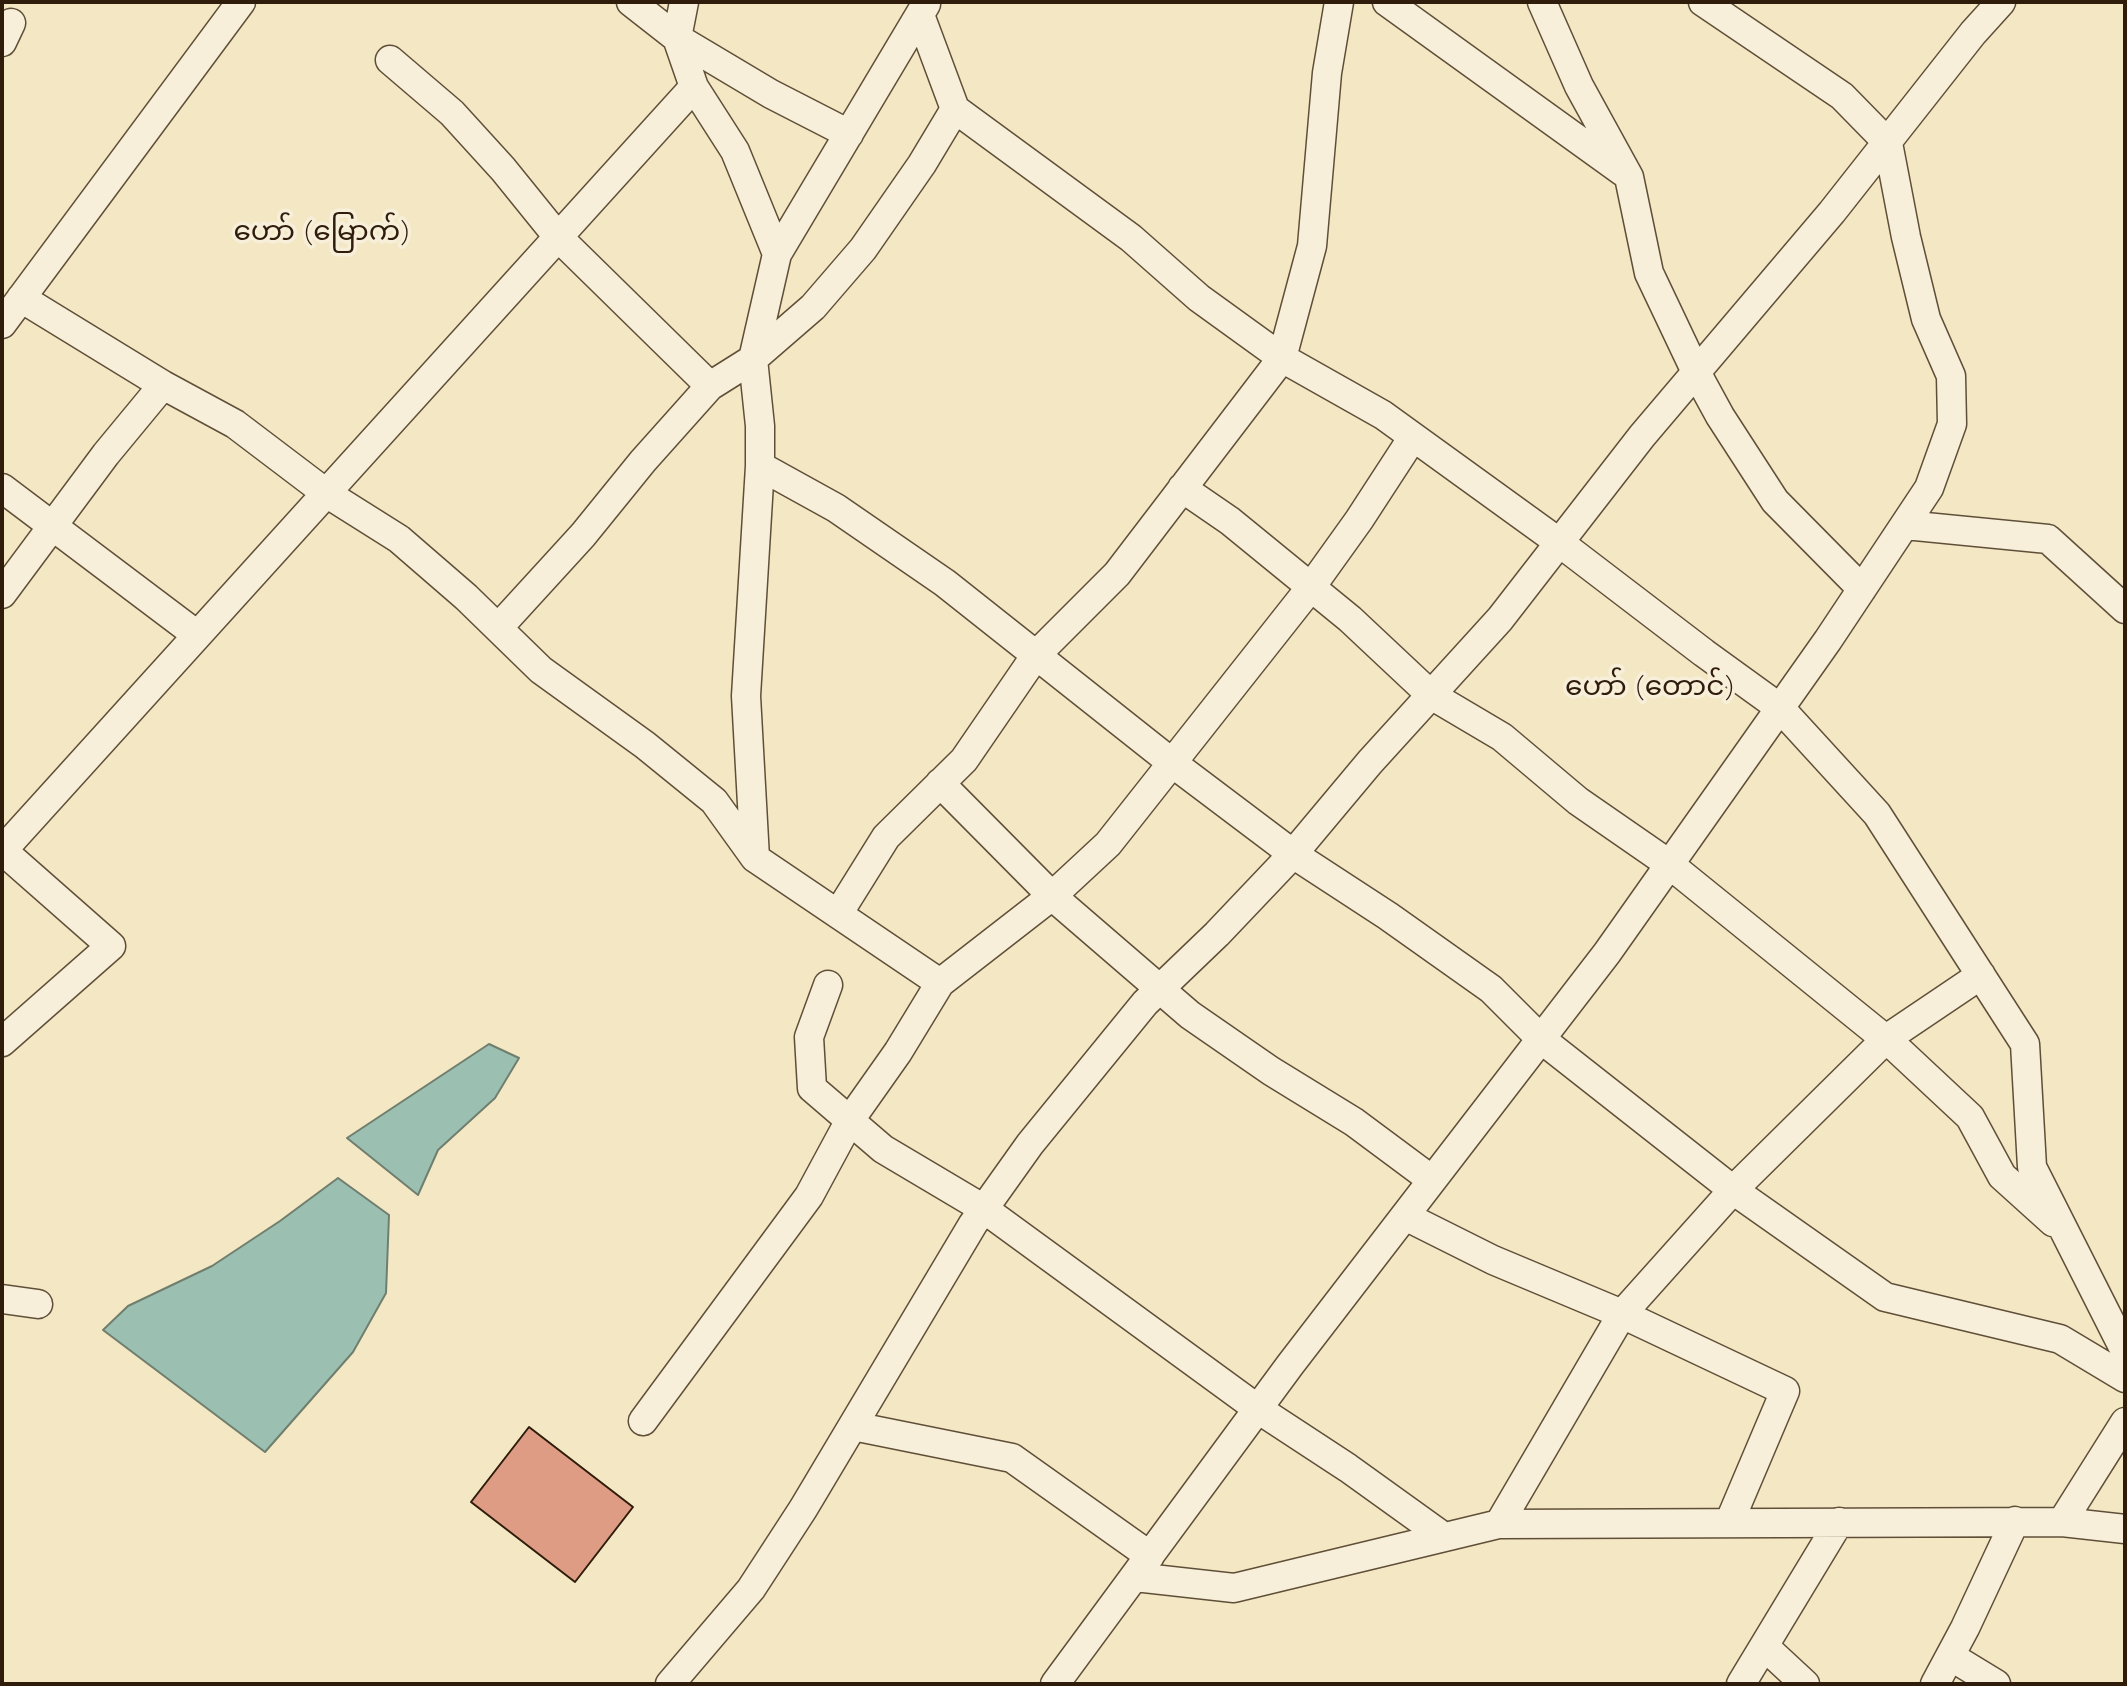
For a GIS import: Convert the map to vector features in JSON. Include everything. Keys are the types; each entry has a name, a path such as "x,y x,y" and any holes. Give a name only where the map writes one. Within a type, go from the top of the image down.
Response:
{"street":[{"path":"2,324 241,2"},
{"path":"631,2 677,38 771,94 849,134"},
{"path":"684,2 677,38 694,87 735,151 777,254"},
{"path":"838,914 886,837 964,760 1036,655 1117,574 1282,358 1312,246 1327,74 1339,2"},
{"path":"1387,2 1629,177"},
{"path":"1542,2 1580,86 1629,177 1649,273 1696,372 1720,416 1774,501 1862,589"},
{"path":"1055,1684 1258,1409 1606,953 1780,708 1929,488 1952,424 1951,376 1926,319 1906,237 1888,143 1842,96 1703,2"},
{"path":"670,1684 751,1589 803,1509 984,1209 1030,1144 1145,1003 1217,934 1293,853 1370,762 1500,619 1642,436 1832,212 1996,4"},
{"path":"924,8 955,109 1131,238 1199,298 1282,358 1384,415 1780,708 1877,814 2025,1044 2032,1167 2125,1351"},
{"path":"755,858 746,696 760,466 760,426 753,359 777,254 924,8"},
{"path":"390,60 452,113 503,169 558,237 710,386"},
{"path":"2,1042 111,946 2,850 694,87"},
{"path":"498,628 583,535 643,461 710,386 753,359 813,307 863,249 922,164 955,109"},
{"path":"21,298 163,385 235,424 326,493 400,539 541,670 646,745 714,801 755,858 940,983"},
{"path":"2,594 51,525 163,385"},
{"path":"643,1421 809,1196 849,1120 898,1052 940,983 1052,896 1108,844 1311,587 1413,437"},
{"path":"760,466 836,508 945,583 1171,762 1293,853 1491,989 1541,1039 1734,1190 1885,1297 2060,1339 2125,1378"},
{"path":"2,488 197,635"},
{"path":"1182,488 1230,521 1350,619 1431,695 1502,737 1578,801 1669,864 1885,1039 1970,1117 2002,1176 2066,1234"},
{"path":"1905,525 2048,539 2125,609"},
{"path":"940,783 1052,896 1159,990 1271,1071 1354,1122 1432,1180"},
{"path":"1499,1524 1622,1314 1734,1190 1885,1039 1981,975"},
{"path":"828,985 809,1037 813,1088 883,1149 984,1209 1258,1409 1348,1468 1444,1537"},
{"path":"1405,1216 1493,1259 1622,1314 1785,1391 1729,1523"},
{"path":"2,1299 38,1304"},
{"path":"2062,1521 2125,1422"},
{"path":"853,1426 1012,1458 1143,1566 1234,1588 1499,1524 2062,1521 2125,1529"},
{"path":"1935,1684 2015,1521"},
{"path":"1741,1684 1839,1522"},
{"path":"1764,1646 1805,1684"},
{"path":"1950,1656 1996,1684"}],"shaded area":[{"path":"489,1044 519,1058 495,1098 438,1150 418,1195 347,1138"},
{"path":"338,1178 389,1215 386,1293 353,1352 265,1452 103,1330 128,1306 212,1266"}],"building":[{"path":"529,1427 633,1507 575,1582 471,1502"}],"district":[{"name":"ဟော် (မြောက်)","path":"322,233"},
{"name":"ဟော် (တောင်)","path":"1650,688"}]}
